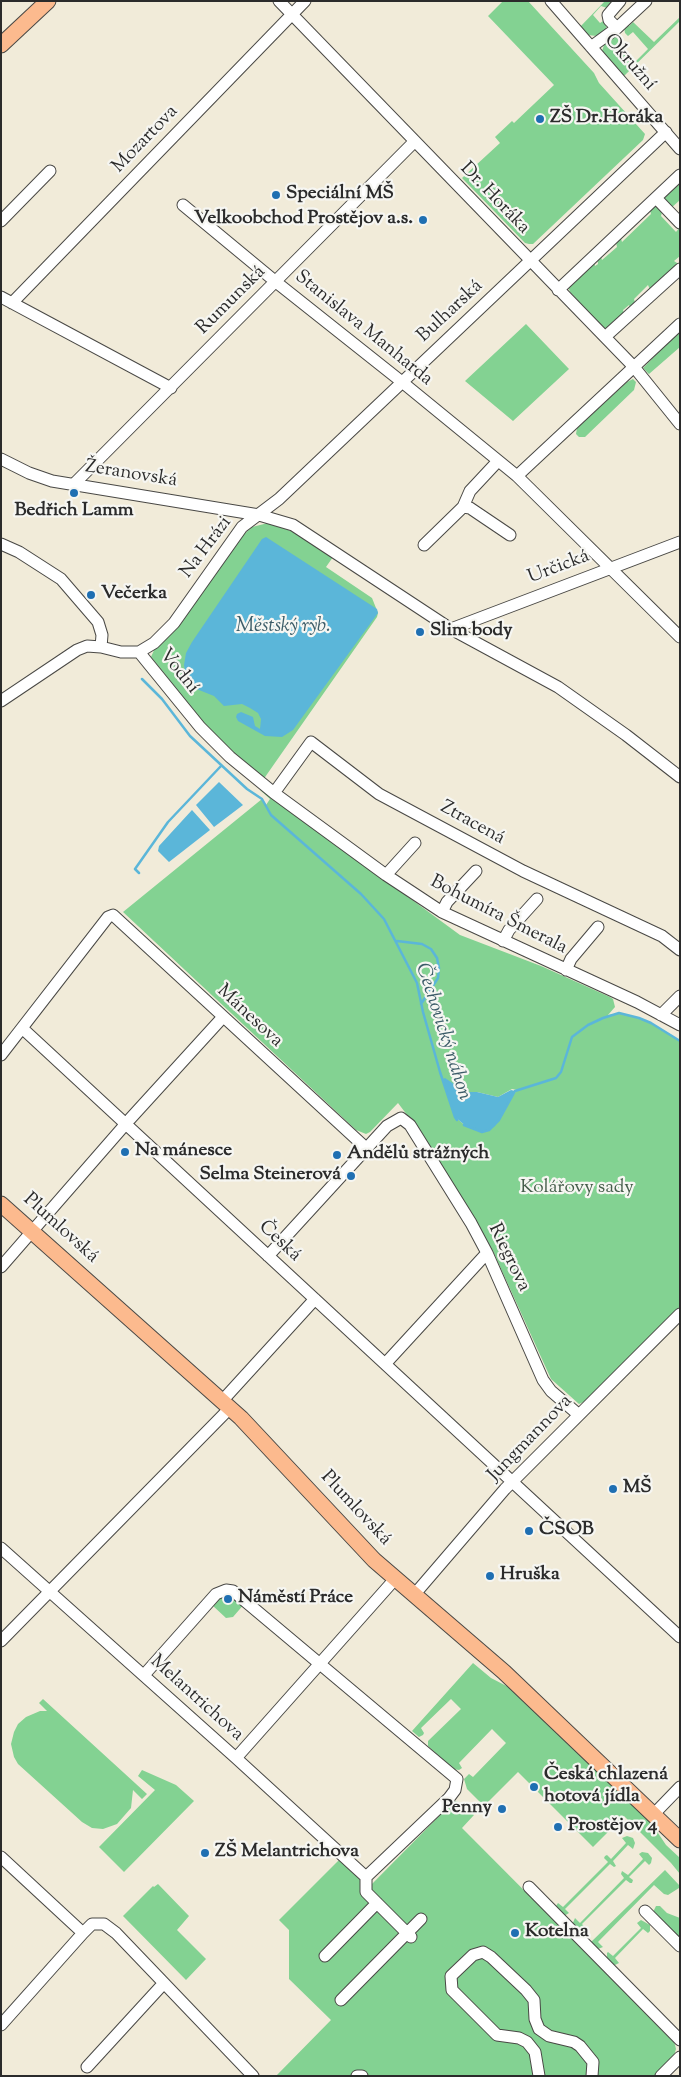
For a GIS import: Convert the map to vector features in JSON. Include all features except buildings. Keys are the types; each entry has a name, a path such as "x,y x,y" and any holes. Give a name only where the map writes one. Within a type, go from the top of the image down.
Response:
{"main road":[{"path":"1,45 48,1"},
{"name":"Plumlovská","path":"1,1204 226,1405 267,1444 361,1547 395,1579 523,1689 680,1840"}],"street":[{"name":"Dr. Horáka","path":"279,1 634,367 680,424"},
{"name":"Mozartova","path":"6,300 305,1"},
{"name":"Okružní","path":"551,1 680,149"},
{"path":"617,28 609,20 608,15 620,1"},
{"path":"592,48 646,1"},
{"name":"Bulharská","path":"259,515 279,499 666,132"},
{"name":"Rumunská","path":"74,484 414,142"},
{"path":"1,220 50,170"},
{"path":"558,290 680,175"},
{"path":"656,198 680,223"},
{"name":"Stanislava Manharda","path":"183,205 516,476 680,637"},
{"path":"605,338 677,276"},
{"path":"6,300 171,388"},
{"path":"516,476 680,324"},
{"name":"Žeranovská","path":"1,459 29,473 52,480 259,515"},
{"path":"424,545 463,506 470,491 498,461"},
{"path":"463,506 470,508 510,535"},
{"name":"Na Hrázi","path":"139,652 154,643 174,623 242,527 259,515 293,525 451,629 558,687 626,735 680,777"},
{"name":"Určická","path":"451,629 680,542"},
{"path":"1,544 19,552 61,579 85,606 101,628 101,646 87,646 78,650 1,701"},
{"name":"Vodní","path":"101,646 121,652 139,652 205,732 230,757 262,784"},
{"name":"Ztracená","path":"274,793 311,742 379,794 507,863 662,936 680,950"},
{"name":"Bohumíra Šmerala","path":"262,784 386,875 442,912 661,1015 680,1026"},
{"path":"386,875 415,843"},
{"path":"442,912 447,902 476,871"},
{"path":"503,941 509,930 537,899"},
{"name":"Mánesova","path":"22,1028 108,917 113,915 366,1148"},
{"path":"566,970 571,959 598,927"},
{"path":"661,1015 680,996"},
{"path":"1,1267 125,1125 223,1017"},
{"path":"1,1055 22,1028"},
{"name":"Česká","path":"22,1028 680,1638"},
{"name":"Riegrova","path":"366,1148 387,1126 401,1118 410,1125 462,1207 487,1253 543,1380 551,1391 579,1414"},
{"path":"268,1256 366,1148"},
{"path":"385,1364 487,1253"},
{"path":"1,1641 226,1405 314,1299"},
{"name":"Jungmannova","path":"414,1595 512,1482 680,1314"},
{"name":"Melantrichova","path":"1,1548 236,1758 366,1878"},
{"path":"236,1758 395,1579"},
{"path":"144,1675 216,1594 226,1590 233,1591 250,1603 457,1779 455,1790 366,1878 366,1892 409,1935"},
{"path":"654,1814 680,1787"},
{"path":"1,1857 83,1933"},
{"path":"528,1888 680,2040"},
{"path":"325,1956 377,1903"},
{"path":"644,1911 680,1946"},
{"path":"340,2000 409,1935 421,1919"},
{"path":"1,2025 92,1924 104,1924 116,1933 252,2076"},
{"path":"539,2076 535,2052 527,2042 520,2038 496,2035 452,1990 451,1976 473,1955 483,1952 491,1957 526,1990 534,2000 534,2018 539,2029 549,2036 574,2042 580,2046 593,2062 592,2076"},
{"path":"87,2067 164,1983"},
{"path":"661,2076 680,2057"},
{"path":"357,2076 362,2076"}],"green space":[{"path":"503,1 528,1 594,73 599,83 645,134 643,140 533,244 525,243 462,178 500,143 495,137 512,121 514,123 554,85 488,16"},
{"path":"605,1 612,1 613,4 607,8 601,6 593,15 600,23 605,20 607,23 606,29 597,36 587,35 579,28"},
{"path":"680,17 680,21 623,77 602,51 605,42 613,36 617,36 623,40 619,44 635,62 648,49 633,32 628,36 625,33 624,27 626,23 629,26 633,22 654,42"},
{"path":"680,179 680,200 670,209 663,197"},
{"path":"654,205 663,209 661,216 676,232 680,227 680,256 674,261 680,265 651,292 648,285 634,299 636,306 631,310 629,305 623,310 625,316 605,330 570,292 568,286 594,259 595,266 598,264 597,256 600,254 602,260 617,247 616,242 620,235 622,242 651,214 649,207"},
{"path":"526,324 569,369 513,421 465,381"},
{"path":"680,330 680,347 649,374 643,368"},
{"path":"633,379 636,382 634,390 585,437 579,437 576,434 577,428 627,382"},
{"name":"Městský ryb.","path":"268,523 294,532 333,557 326,567 372,598 378,613 263,780 211,732 151,657 155,648 239,539 252,527"},
{"name":"Kolářovy sady","path":"260,790 460,935 541,966 610,997 613,999 615,1007 608,1015 619,1013 639,1018 651,1023 680,1041 680,1308 588,1400 579,1404 551,1379 492,1249 426,1140 398,1103 370,1132 366,1134 356,1130 123,912 262,799 266,805 270,799","holes":["445,1079 466,1092 477,1092 498,1097 512,1089 517,1090 510,1099 467,1127 455,1117"]},
{"path":"232,1595 245,1603 233,1617 226,1618 212,1605 221,1596"},
{"path":"473,1663 491,1678 518,1692 648,1818 666,1845 680,1858 680,1874 624,1816 593,1847 518,1772 484,1806 467,1789 464,1779 469,1774 473,1777 506,1743 492,1729 459,1763 462,1768 459,1770 453,1769 428,1746 428,1741 461,1709 451,1699 421,1728 424,1733 423,1735 419,1737 412,1731"},
{"path":"43,1699 147,1794 142,1799 133,1790 131,1808 117,1824 103,1829 92,1828 82,1822 18,1764 11,1744 14,1732 18,1724 26,1717 40,1711 47,1711 39,1703"},
{"path":"142,1770 176,1785 194,1801 124,1872 99,1847 155,1790 138,1776"},
{"path":"454,1801 462,1803 474,1815 462,1828 674,2041 676,2049 673,2059 656,2076 276,2076 331,2020 289,1979 289,1930 279,1920 340,1859 369,1887"},
{"path":"627,1836 633,1838 635,1843 633,1849 628,1845 613,1861 616,1866 614,1867 610,1864 565,1909 569,1913 564,1916 558,1912 556,1906 558,1903 563,1907 608,1862 604,1858 605,1856 607,1855 611,1859 626,1843 622,1838"},
{"path":"642,1852 648,1853 652,1858 651,1863 649,1865 645,1861 629,1877 633,1880 632,1883 626,1880 582,1924 586,1929 580,1932 572,1925 575,1918 580,1923 624,1878 621,1874 622,1871 628,1875 643,1859 639,1854"},
{"path":"665,1870 679,1885 679,1888 668,1895 664,1894 654,1885 598,1942 603,1947 598,1949 590,1943"},
{"path":"158,1884 189,1916 177,1930 206,1959 186,1980 123,1916 153,1886"},
{"path":"656,1906 660,1906 667,1913 680,1918 680,1940 653,1912"},
{"path":"641,1920 650,1925 650,1931 648,1933 643,1929 615,1958 619,1963 615,1965 610,1964 607,1961 607,1953 613,1956 641,1928 637,1923"}],"water":[{"name":"Městský ryb.","path":"266,537 377,609 378,613 293,730 282,737 265,736 238,721 237,714 241,712 253,717 255,726 260,729 261,719 258,713 250,708 242,704 224,706 214,696 194,688 186,678 184,665 186,653 192,642 262,539"},
{"path":"219,782 243,805 214,827 196,805"},
{"path":"192,810 210,830 169,862 158,851 159,846"},
{"path":"445,1078 466,1092 477,1092 498,1097 511,1090 515,1091 495,1126 482,1132 467,1127 455,1117 443,1079"}],"waterway":[{"name":"Čechovický náhon","path":"142,679 162,699 190,736 247,789 262,799 271,815 361,894 384,919 417,983 440,1072 457,1120"},
{"path":"139,873 135,869 168,822 221,766"},
{"path":"397,941 422,944 431,949 437,958 438,978 421,1004"},
{"name":"Čechovický náhon","path":"464,1125 482,1132 489,1130 499,1120 515,1091 556,1078 561,1072 572,1037 588,1025 603,1018 619,1013 639,1018 651,1023 680,1041"}],"place":[{"name":"ZŠ Dr.Horáka","path":"540,119"},
{"name":"Speciální MŠ","path":"276,195"},
{"name":"Velkoobchod Prostějov a.s.","path":"423,220"},
{"name":"Bedřich Lamm","path":"74,493"},
{"name":"Večerka","path":"91,595"},
{"name":"Slim body","path":"420,632"},
{"name":"Na mánesce","path":"125,1152"},
{"name":"Andělů strážných","path":"337,1155"},
{"name":"Selma Steinerová","path":"351,1176"},
{"name":"MŠ","path":"613,1489"},
{"name":"ČSOB","path":"529,1531"},
{"name":"Hruška","path":"490,1576"},
{"name":"Náměstí Práce","path":"228,1599"},
{"name":"Česká chlazená hotová jídla","path":"534,1787"},
{"name":"Penny","path":"502,1809"},
{"name":"Prostějov 4","path":"558,1827"},
{"name":"ZŠ Melantrichova","path":"205,1853"},
{"name":"Kotelna","path":"515,1933"}]}
